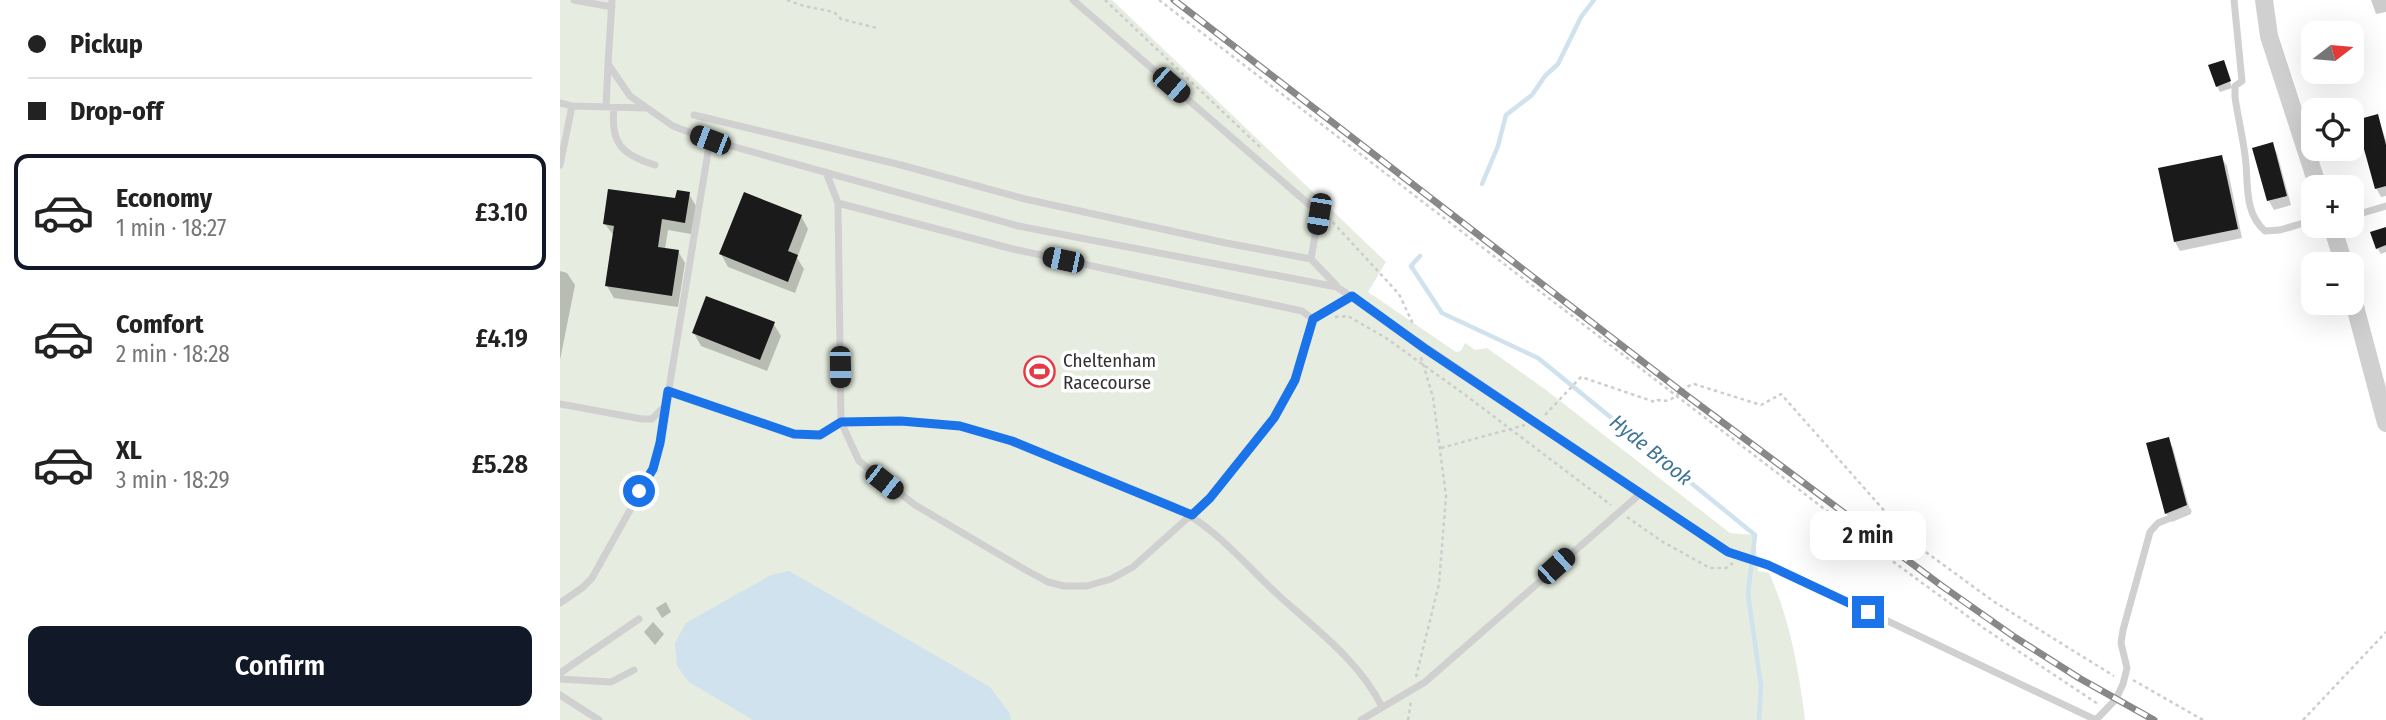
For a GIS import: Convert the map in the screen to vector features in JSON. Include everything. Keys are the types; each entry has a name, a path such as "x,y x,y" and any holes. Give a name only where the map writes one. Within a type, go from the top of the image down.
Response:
{"street":[{"path":"2264,0 2269,36 2314,175"},
{"path":"2357,315 2386,420"}],"lane":[{"path":"575,0 612,4 608,64 614,136 620,146 636,159 655,165"},
{"path":"1073,0 1319,214 1311,259"},
{"path":"2234,0 2242,82 2235,86 2235,97 2246,164 2246,192 2256,223 2265,231 2301,224"},
{"path":"608,64 630,96 673,126 710,140 1018,226 1337,287"},
{"path":"560,103 572,106 647,108"},
{"path":"560,165 572,106"},
{"path":"694,115 948,177 1025,199 1311,259 1337,287 1728,552 1761,562 2096,720 2116,699 2125,678 2127,668 2122,643 2123,630 2150,532 2158,523 2188,511"},
{"path":"560,603 592,578 653,469 660,443 710,140"},
{"path":"826,172 838,204 841,422 859,461 936,518 1048,582 1065,586 1087,586 1111,579 1133,567 1192,515 1210,498 1274,418 1295,380 1313,319 1352,296"},
{"path":"838,204 1013,249 1301,311 1313,319"},
{"path":"2364,212 2386,206"},
{"path":"668,391 794,434 820,435 841,422 901,421 960,426 1012,441 1192,515 1221,538 1345,657 1372,686 1382,707"},
{"path":"560,404 652,419 666,404"},
{"path":"1361,720 1424,682 1641,493"},
{"path":"560,673 639,619"},
{"path":"560,679 611,682 634,670"},
{"path":"560,695 599,720"}],"path":[{"path":"787,0 834,12 841,19 877,28"},
{"path":"1159,0 1925,585 1985,629 2091,698 2105,711"},
{"path":"1313,319 1348,316 1386,338 1619,512 1710,569 1727,569 1741,556"},
{"path":"1408,720 1413,688 1439,584 1444,547 1446,496 1433,397 1419,355 1424,348"},
{"path":"1441,448 1525,425 1529,419 1547,414 1581,377 1664,402 1677,396 1687,385 1694,384 1762,405 1781,394 1912,542 1993,601 2119,679 2129,678 2203,720"},
{"path":"2303,720 2386,632"}],"shaded area":[{"name":"Cheltenham Racecourse","path":"560,0 1112,0 1386,262 1368,292 1456,352 1461,351 1465,343 1475,350 1487,348 1546,390 1730,533 1755,535 1758,571 1769,573 1788,627 1797,664 1805,720 560,720"}],"water":[{"path":"789,571 990,687 1010,714 1011,720 753,720 689,682 677,666 675,643 686,623 771,575"}],"building":[{"path":"2224,60 2231,81 2216,87 2208,65"},
{"path":"2378,114 2386,145 2386,186 2375,189 2364,149 2364,118"},
{"path":"2273,142 2287,196 2267,201 2252,148"},
{"path":"2222,155 2238,229 2174,242 2158,168"},
{"path":"608,189 675,198 677,190 690,192 685,223 662,219 658,247 679,250 672,296 605,286 614,226 603,224"},
{"path":"744,192 802,215 788,251 798,255 788,282 719,254"},
{"path":"2386,227 2386,245 2376,249 2370,232"},
{"path":"706,296 775,322 760,360 692,333"},
{"path":"2169,437 2187,505 2165,514 2146,443"}],"waterway":[{"name":"Hyde Brook","path":"1482,184 1498,146 1506,115 1532,95 1545,76 1558,64 1581,17 1594,0"},
{"name":"Hyde Brook","path":"1420,256 1411,266 1442,313 1538,358 1755,535 1748,594 1761,686 1759,720"}],"railway":[{"path":"1174,0 1682,392 1942,586 2079,678 2154,720"}],"place":[{"name":"Cheltenham Racecourse","path":"1040,371"}],"route":[{"path":"639,491 653,469 668,391 794,434 820,435 841,422 901,421 960,426 1012,441 1192,515 1210,498 1274,418 1295,380 1313,319 1352,296 1424,348 1728,552 1768,565 1868,612"}]}
